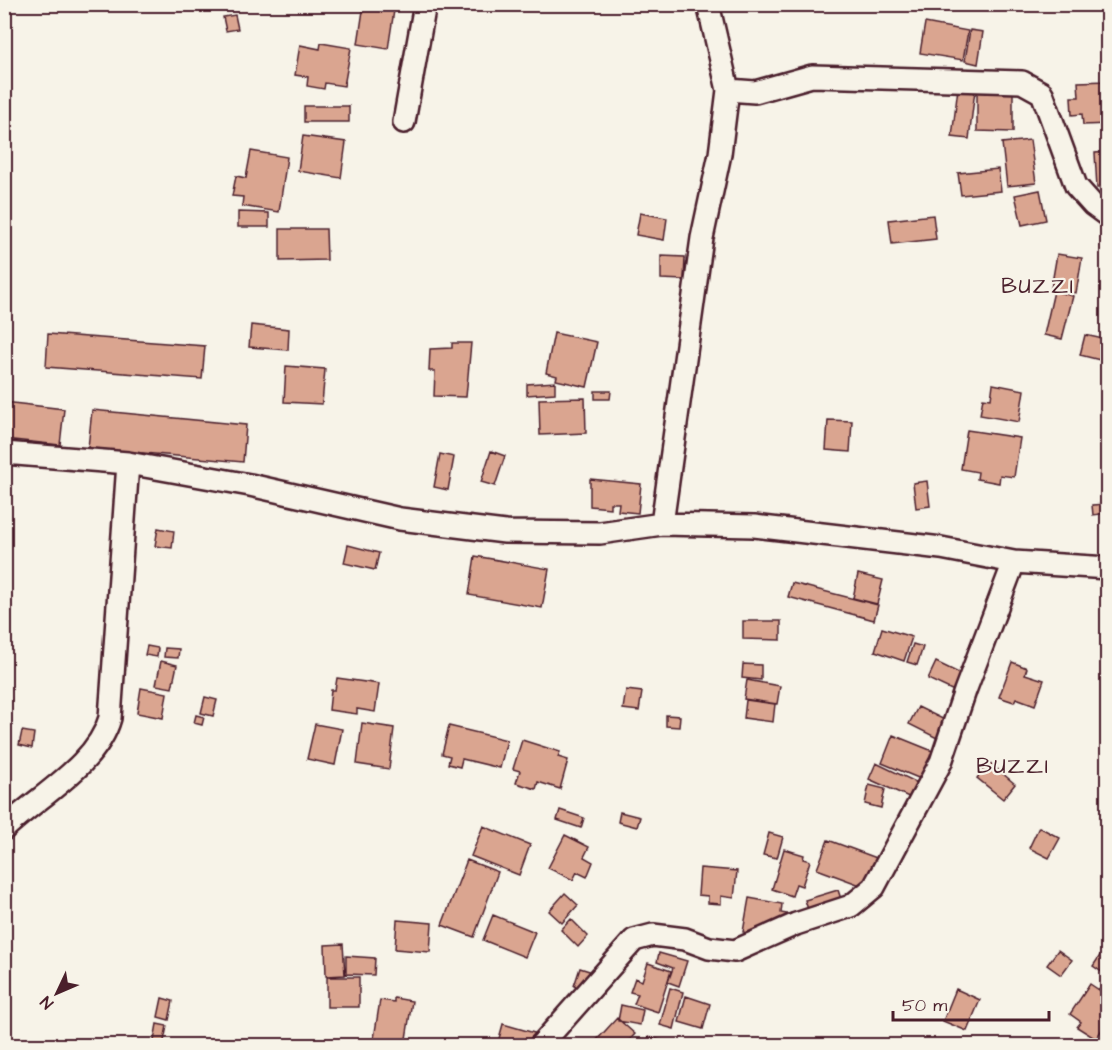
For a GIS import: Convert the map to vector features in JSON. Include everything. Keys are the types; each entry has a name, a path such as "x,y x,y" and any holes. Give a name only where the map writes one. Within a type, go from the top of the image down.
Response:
{"street":[{"path":"404,122 425,4"},
{"path":"662,524 702,238 720,154 728,90 708,4"},
{"path":"728,90 755,92 812,76 1022,82 1042,93 1076,186 1093,206 1107,216"},
{"path":"4,453 128,463 250,485 400,519 494,530 600,533 662,524 754,526 941,548 1014,562 1107,568"},
{"path":"4,829 90,754 105,735 110,718 128,463"},
{"path":"540,1046 634,939 653,936 685,939 709,948 735,951 796,924 851,906 874,887 941,762 1014,562"}],"building":[{"path":"364,4 395,4 388,49 358,44"},
{"path":"738,4 801,4 801,5 738,7"},
{"path":"235,15 238,29 226,31 223,17"},
{"path":"925,23 968,31 963,60 920,53"},
{"path":"970,30 983,32 978,64 965,61"},
{"path":"321,43 351,48 344,86 325,83 324,89 307,86 308,77 295,75 300,45 320,49"},
{"path":"1108,81 1108,124 1083,125 1082,114 1072,115 1071,97 1079,97 1078,82"},
{"path":"958,88 975,90 969,139 952,137"},
{"path":"977,92 1013,93 1013,132 977,131"},
{"path":"304,106 349,106 349,122 304,122"},
{"path":"303,136 346,142 341,178 298,171"},
{"path":"1030,140 1036,183 1007,186 1002,143"},
{"path":"251,151 287,157 279,212 242,206 243,197 232,196 236,176 246,178"},
{"path":"1108,152 1108,188 1097,188 1095,153"},
{"path":"998,169 1001,191 961,195 958,173"},
{"path":"1040,190 1046,220 1022,225 1015,195"},
{"path":"238,212 269,213 269,227 238,227"},
{"path":"640,213 667,218 664,240 636,235"},
{"path":"933,215 936,239 892,244 889,220"},
{"path":"280,229 326,229 327,260 280,261"},
{"path":"1057,254 1082,258 1076,293 1051,289"},
{"path":"661,256 685,257 684,280 661,279"},
{"path":"1054,291 1073,296 1062,339 1044,335"},
{"path":"251,325 289,329 288,350 249,347"},
{"path":"554,333 597,342 587,387 556,380 557,376 546,373"},
{"path":"48,334 205,346 202,379 46,367"},
{"path":"1085,335 1108,340 1108,362 1080,355"},
{"path":"452,343 471,343 466,397 434,396 435,371 429,371 430,349 452,348"},
{"path":"286,366 325,369 322,404 284,402"},
{"path":"555,382 555,393 527,395 527,384"},
{"path":"993,384 1024,390 1019,422 980,415 983,398 991,399"},
{"path":"595,391 611,391 610,399 595,399"},
{"path":"585,398 586,433 540,435 539,399"},
{"path":"4,402 64,409 60,445 4,439"},
{"path":"92,410 246,425 243,462 88,448"},
{"path":"828,420 852,421 850,452 826,450"},
{"path":"967,430 1020,438 1014,477 1000,475 999,483 977,479 978,472 961,469"},
{"path":"491,451 505,456 495,486 481,482"},
{"path":"440,454 454,457 448,490 434,487"},
{"path":"590,479 641,484 638,513 618,511 619,503 610,503 610,508 590,506"},
{"path":"927,481 930,506 916,508 913,483"},
{"path":"1108,504 1108,513 1093,515 1092,505"},
{"path":"158,528 174,531 172,548 155,546"},
{"path":"348,545 379,553 375,570 344,563"},
{"path":"475,556 549,569 542,608 469,595"},
{"path":"858,574 883,580 877,604 853,598"},
{"path":"792,583 878,605 874,620 788,597"},
{"path":"743,621 781,621 781,640 743,639"},
{"path":"882,628 912,637 904,661 875,651"},
{"path":"913,644 923,647 917,665 907,662"},
{"path":"147,646 158,648 157,657 145,655"},
{"path":"165,648 179,649 178,658 164,657"},
{"path":"161,661 177,665 172,688 156,685"},
{"path":"936,662 965,676 956,692 928,679"},
{"path":"1012,662 1027,668 1025,674 1044,680 1035,705 1016,698 1014,702 999,697"},
{"path":"743,664 761,665 761,680 742,678"},
{"path":"337,678 379,684 375,712 357,709 357,714 329,710 331,690 335,690"},
{"path":"747,680 780,686 777,704 744,699"},
{"path":"141,688 167,693 163,718 137,713"},
{"path":"626,690 642,692 639,711 623,709"},
{"path":"205,697 217,700 213,716 201,713"},
{"path":"746,700 775,704 773,722 744,718"},
{"path":"918,707 949,722 941,740 909,724"},
{"path":"196,715 204,717 202,725 194,723"},
{"path":"666,715 680,716 679,727 666,726"},
{"path":"362,723 394,728 389,769 357,764"},
{"path":"315,724 342,729 335,765 307,759"},
{"path":"449,726 507,740 500,768 462,759 460,767 448,764 450,756 442,754"},
{"path":"22,731 34,733 32,748 19,745"},
{"path":"893,735 940,754 928,782 882,763"},
{"path":"522,740 560,752 558,757 568,760 560,789 538,782 536,789 516,783 520,771 513,769"},
{"path":"989,762 1015,784 1003,799 977,778"},
{"path":"876,763 918,783 911,798 869,779"},
{"path":"869,785 885,789 881,808 865,804"},
{"path":"560,810 584,818 581,828 557,820"},
{"path":"620,812 640,817 637,827 618,822"},
{"path":"483,826 530,845 519,875 471,856"},
{"path":"1039,827 1060,838 1049,858 1029,848"},
{"path":"769,833 783,837 777,858 763,855"},
{"path":"565,835 589,847 584,857 593,862 587,877 577,872 573,880 548,868"},
{"path":"828,840 882,860 871,889 817,869"},
{"path":"784,849 804,855 803,859 810,861 802,886 796,884 792,896 772,889"},
{"path":"467,860 498,872 474,937 442,925"},
{"path":"700,868 737,871 734,898 721,896 721,904 708,903 708,896 698,895"},
{"path":"838,890 843,905 810,916 805,900"},
{"path":"565,893 578,905 562,923 549,911"},
{"path":"749,898 782,904 781,913 787,914 784,929 776,938 743,932"},
{"path":"493,915 535,932 525,957 483,940"},
{"path":"571,919 588,936 578,947 561,930"},
{"path":"397,920 432,923 430,952 395,949"},
{"path":"343,944 345,975 326,976 325,945"},
{"path":"1058,950 1072,960 1061,975 1047,965"},
{"path":"1103,951 1108,954 1108,976 1093,966"},
{"path":"659,953 687,961 679,986 668,982 673,968 657,962"},
{"path":"346,956 375,958 374,975 346,974"},
{"path":"648,963 671,971 658,1012 634,1004 638,994 630,992 635,978 642,981"},
{"path":"580,968 608,977 603,995 574,986"},
{"path":"327,977 359,977 359,1007 327,1007"},
{"path":"1090,984 1108,996 1108,1020 1096,1039 1077,1027 1081,1022 1070,1014"},
{"path":"670,988 683,992 674,1029 660,1025"},
{"path":"956,989 980,1000 967,1031 943,1021"},
{"path":"686,996 710,1004 703,1029 679,1022"},
{"path":"162,998 173,1001 169,1020 158,1017"},
{"path":"394,998 412,1001 405,1045 391,1042 390,1046 373,1045 380,1000 394,1002"},
{"path":"621,1005 643,1010 640,1025 618,1021"},
{"path":"617,1018 635,1034 624,1046 600,1046 595,1042"},
{"path":"157,1024 167,1026 163,1046 153,1046"},
{"path":"503,1024 545,1036 542,1046 497,1046"},
{"path":"649,1037 676,1044 675,1046 647,1046"}],"district":[{"name":"BUZZI","path":"1038,286"},
{"name":"BUZZI","path":"1013,766"}]}
